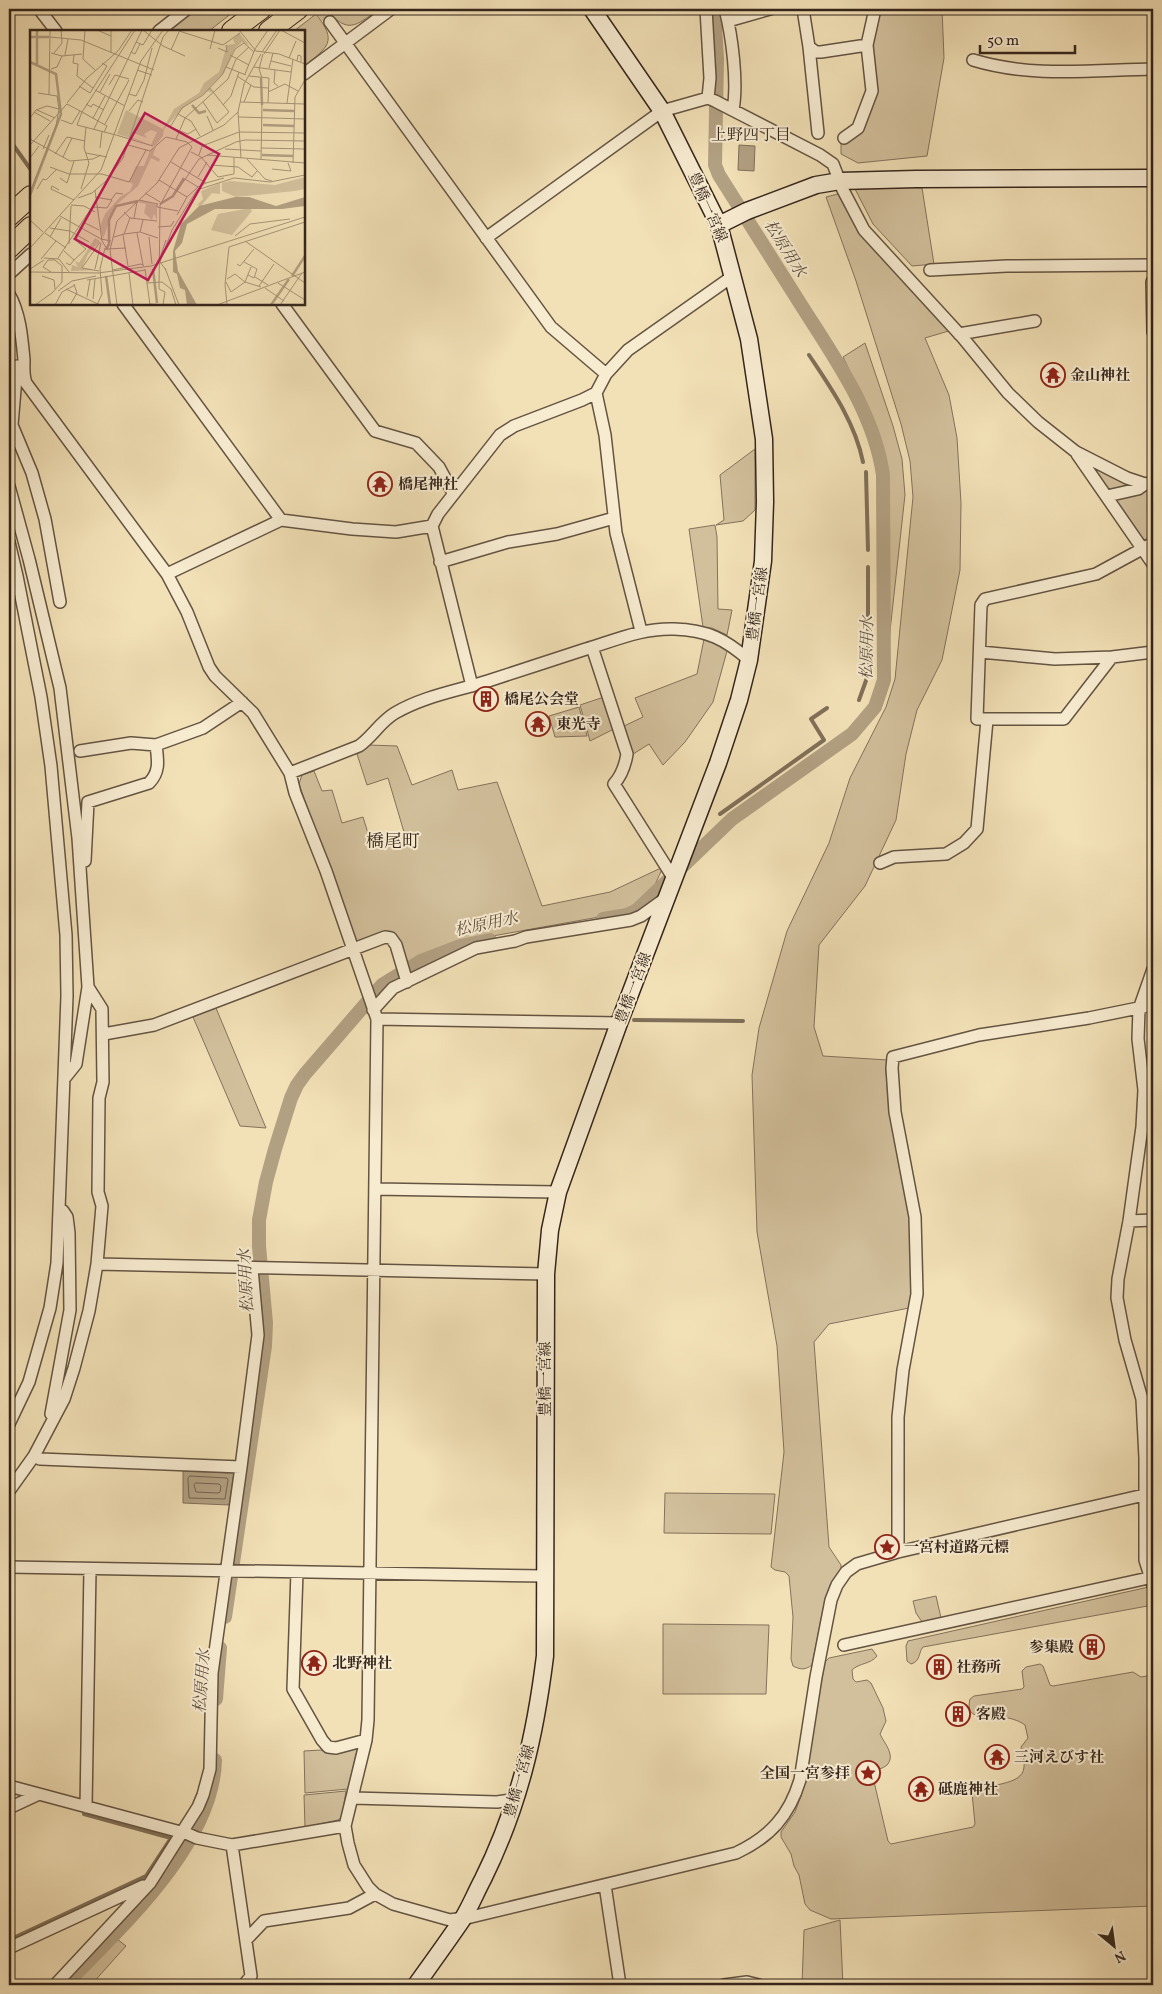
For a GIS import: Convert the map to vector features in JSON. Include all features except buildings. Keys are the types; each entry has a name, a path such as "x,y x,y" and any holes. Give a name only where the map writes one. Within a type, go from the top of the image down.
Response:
{"highway":[{"path":"233,30 261,9"},
{"path":"269,30 298,9"},
{"path":"9,216 30,197"},
{"path":"9,248 30,228"}],"main road":[{"name":"豊橋一宮線","path":"416,1985 463,1918 496,1853 517,1799 528,1758 540,1698 544,1656 546,1274 550,1230 558,1192 718,763 739,700 749,660 763,561 765,502 764,439 749,339 718,225 662,111 592,9"},
{"path":"718,225 816,185 840,181 1153,178"}],"street":[{"path":"39,9 55,30"},
{"path":"160,30 187,9"},
{"path":"305,73 391,9"},
{"path":"706,9 712,100"},
{"path":"725,9 736,96 730,108"},
{"path":"728,21 770,9"},
{"path":"802,9 809,47 818,133"},
{"path":"844,138 858,128 872,91 867,45 876,9"},
{"path":"330,22 551,327 606,374"},
{"path":"809,47 816,52 821,52 867,45"},
{"path":"973,60 997,67 1055,73 1153,69"},
{"path":"486,238 662,111 712,100 825,158 833,164 864,230 959,334 1008,393 1038,422 1076,452 1127,478 1149,483"},
{"path":"9,274 30,255"},
{"path":"930,270 1007,266 1153,266"},
{"path":"472,686 432,526 453,493 500,435 514,426 596,393 606,374 628,350 733,276"},
{"path":"1153,280 1153,332"},
{"path":"9,294 18,320 26,383 167,574 187,612 214,676 253,713 290,773 295,793 326,871 375,1015 375,1189 368,1720 366,1740 345,1826 354,1865 375,1894 393,1904 450,1920 605,1886 736,1853 751,1846 771,1831 790,1805 800,1780 816,1677 831,1600 837,1584 846,1572 857,1564 898,1552 1144,1494"},
{"path":"125,305 281,520"},
{"path":"283,305 375,431 416,443 439,467 453,493"},
{"path":"959,334 1035,321"},
{"path":"17,366 12,424 32,473 45,519 60,602"},
{"path":"596,393 605,435 616,533 641,631"},
{"path":"1076,452 1107,496 1149,546 1153,564"},
{"path":"1107,496 1138,489 1149,483"},
{"path":"9,486 29,559 60,688 71,776 88,987 76,1064 64,1079"},
{"path":"440,562 508,542 557,534 614,518"},
{"path":"167,574 281,520 352,529 396,532 432,526"},
{"path":"9,542 41,697 52,776 66,935 67,996 57,1263 50,1308 28,1382 9,1424"},
{"path":"1112,657 1064,719 977,719 982,604 985,599 1096,574 1149,546"},
{"path":"290,773 359,746 367,741 393,714 422,699 472,686 641,631 676,629 702,632 716,636 734,647 749,660"},
{"path":"592,648 627,754 626,766 614,784 674,880"},
{"path":"980,652 1055,659 1112,657 1153,652"},
{"path":"80,751 131,743 156,746 203,728 242,702"},
{"path":"880,864 894,857 946,854 964,843 977,829 987,720"},
{"path":"80,882 85,858 88,802 148,783 155,777 158,770 156,746"},
{"path":"375,1015 393,988 476,948 515,942 526,937 631,920 641,916 668,897"},
{"path":"104,1034 154,1025 385,937 392,938 396,945 406,982"},
{"path":"844,1645 1152,1579 1145,1560 1144,1494 1148,1398 1125,1340 1118,1298 1118,1279 1129,1221 1142,1118 1144,1090 1138,1039 1139,1009 1153,969"},
{"path":"9,1491 34,1456 64,1399 89,1311 97,1264 102,1206 98,1192 99,1098 103,1082 101,1042 104,1034 102,1009 88,987"},
{"path":"898,1552 898,1417 903,1370 917,1294 915,1217 895,1112 893,1057 979,1035 1139,1009 1153,1005"},
{"path":"375,1015 620,1022"},
{"path":"375,1189 558,1192"},
{"path":"52,1422 51,1416 65,1349 70,1310 69,1233 66,1217 63,1211 59,1211"},
{"path":"1129,1221 1153,1220"},
{"path":"97,1264 252,1269 546,1274"},
{"path":"55,1985 150,1883 189,1835 204,1795 210,1769 212,1673 258,1335 252,1269"},
{"path":"34,1456 40,1459 241,1467"},
{"path":"9,1567 544,1576"},
{"path":"86,1807 90,1569"},
{"path":"296,1572 294,1689 322,1740 328,1747 336,1748 366,1740"},
{"path":"9,1786 37,1795 232,1845 345,1826"},
{"path":"9,1808 37,1795"},
{"path":"353,1798 497,1802 517,1799"},
{"path":"232,1845 251,1976 244,1985"},
{"path":"9,1948 150,1883"},
{"path":"605,1886 620,1985"},
{"path":"246,1940 264,1921 349,1908 375,1894"},
{"path":"724,1985 748,1982 759,1985"}],"shaded area":[{"path":"197,9 237,9 210,30 169,30"},
{"path":"327,9 379,9 358,23 346,25 334,17"},
{"path":"880,9 942,9 944,58 927,156 858,163 841,154 841,142 863,128 871,44"},
{"path":"316,14 327,31 328,38 324,49 305,65 305,30 295,30"},
{"path":"854,187 922,188 934,264 912,266 873,224"},
{"path":"838,194 859,233 952,330 925,338 949,395 957,438 961,503 960,570 942,660 917,710 906,754 896,820 865,886 819,945 814,1027 823,1056 888,1060 886,1070 889,1111 910,1219 912,1294 909,1308 829,1324 814,1342 829,1547 841,1565 841,1569 830,1585 825,1599 812,1665 803,1669 793,1666 791,1659 793,1617 789,1576 785,1572 771,1567 784,1452 777,1346 757,1232 752,1075 759,1028 787,931 829,843 850,778 886,707 895,679 913,497 910,461 901,424 856,281 826,197"},
{"path":"865,343 902,459 905,495 888,649 888,473 878,430 843,357"},
{"path":"755,449 755,510 743,521 716,525 724,520 720,475"},
{"path":"1101,468 1153,487 1153,532 1151,537 1145,540 1137,534 1094,474 1094,469"},
{"path":"715,525 717,537 718,609 732,610 727,635 712,628 703,627 689,529"},
{"path":"704,639 715,642 727,651 713,702 685,742 663,765 649,744 630,756 622,727 643,717 635,698 697,674"},
{"path":"604,697 614,729 590,741 580,705"},
{"path":"579,707 587,736 555,737 549,716"},
{"path":"369,745 397,746 412,785 452,770 458,790 497,782 542,906 610,892 663,867 650,894 641,904 627,912 459,942 420,957 404,966 393,937 357,944 299,784 302,775 314,771 322,791 332,790 342,823 363,817 371,843 404,832 388,778 367,785 357,754"},
{"path":"216,1008 266,1128 240,1126 193,1017"},
{"path":"665,1493 775,1494 771,1534 664,1533"},
{"path":"1153,1586 1153,1605 923,1647 918,1659 914,1663 911,1664 907,1661 906,1646 908,1641"},
{"path":"936,1596 941,1618 922,1622 916,1613 913,1601"},
{"path":"663,1624 769,1625 766,1694 663,1694"},
{"path":"872,1649 877,1656 872,1661 852,1670 853,1679 856,1682 867,1680 871,1683 883,1708 886,1721 880,1734 890,1753 889,1761 887,1765 872,1773 888,1841 891,1844 973,1827 975,1824 972,1793 1010,1781 1022,1773 1024,1760 1021,1747 1028,1738 1025,1725 1008,1718 974,1714 969,1707 970,1699 974,1696 1022,1689 1024,1687 1022,1671 1026,1667 1040,1664 1043,1666 1050,1685 1053,1686 1133,1672 1141,1677 1153,1675 1153,1906 831,1919 810,1910 805,1904 799,1875 791,1854 781,1837 781,1832 795,1812 801,1796 825,1662 829,1658"},
{"path":"358,1746 348,1789 305,1793 304,1751 321,1750 325,1752"},
{"path":"346,1791 342,1817 338,1820 305,1827 304,1795"},
{"path":"840,1920 843,1985 802,1985 804,1930"},
{"path":"117,1939 126,1946 91,1985 73,1985"}],"water":[{"path":"739,145 755,146 754,171 738,170"},
{"path":"183,1471 234,1473 229,1505 183,1503"}],"waterway":[{"name":"松原用水","path":"603,919 627,915 637,910 732,819 852,734 875,707 884,680 883,475 878,452 871,430 852,388 719,175 715,165 717,59 714,9"},
{"path":"9,139 30,169"},
{"path":"809,355 834,393 848,419 863,462"},
{"path":"866,472 868,550"},
{"path":"859,700 868,675 868,567"},
{"path":"720,814 824,740 811,719 827,708"},
{"name":"松原用水","path":"225,1617 265,1346 266,1323 259,1246 259,1220 266,1182 291,1098 305,1074 382,985 421,961 460,946 490,940"},
{"path":"634,1020 743,1021"},
{"name":"松原用水","path":"216,1699 220,1648"},
{"name":"松原用水","path":"65,1985 136,1911 181,1854 198,1823 210,1792 215,1760"},
{"path":"9,1940 146,1876 171,1838 84,1814"}],"tunnel":[{"path":"320,9 330,22"}],"place":[{"name":"金山神社","path":"1053,375"},
{"name":"橋尾神社","path":"380,484"},
{"name":"橋尾公会堂","path":"486,699"},
{"name":"東光寺","path":"538,724"},
{"name":"一宮村道路元標","path":"887,1547"},
{"name":"参集殿","path":"1092,1647"},
{"name":"北野神社","path":"314,1663"},
{"name":"社務所","path":"939,1667"},
{"name":"客殿","path":"958,1714"},
{"name":"三河えびす社","path":"997,1757"},
{"name":"全国一宮参拝","path":"868,1773"},
{"name":"砥鹿神社","path":"921,1789"}],"district":[{"name":"上野四丁目","path":"751,134"},
{"name":"橋尾町","path":"393,841"}]}
